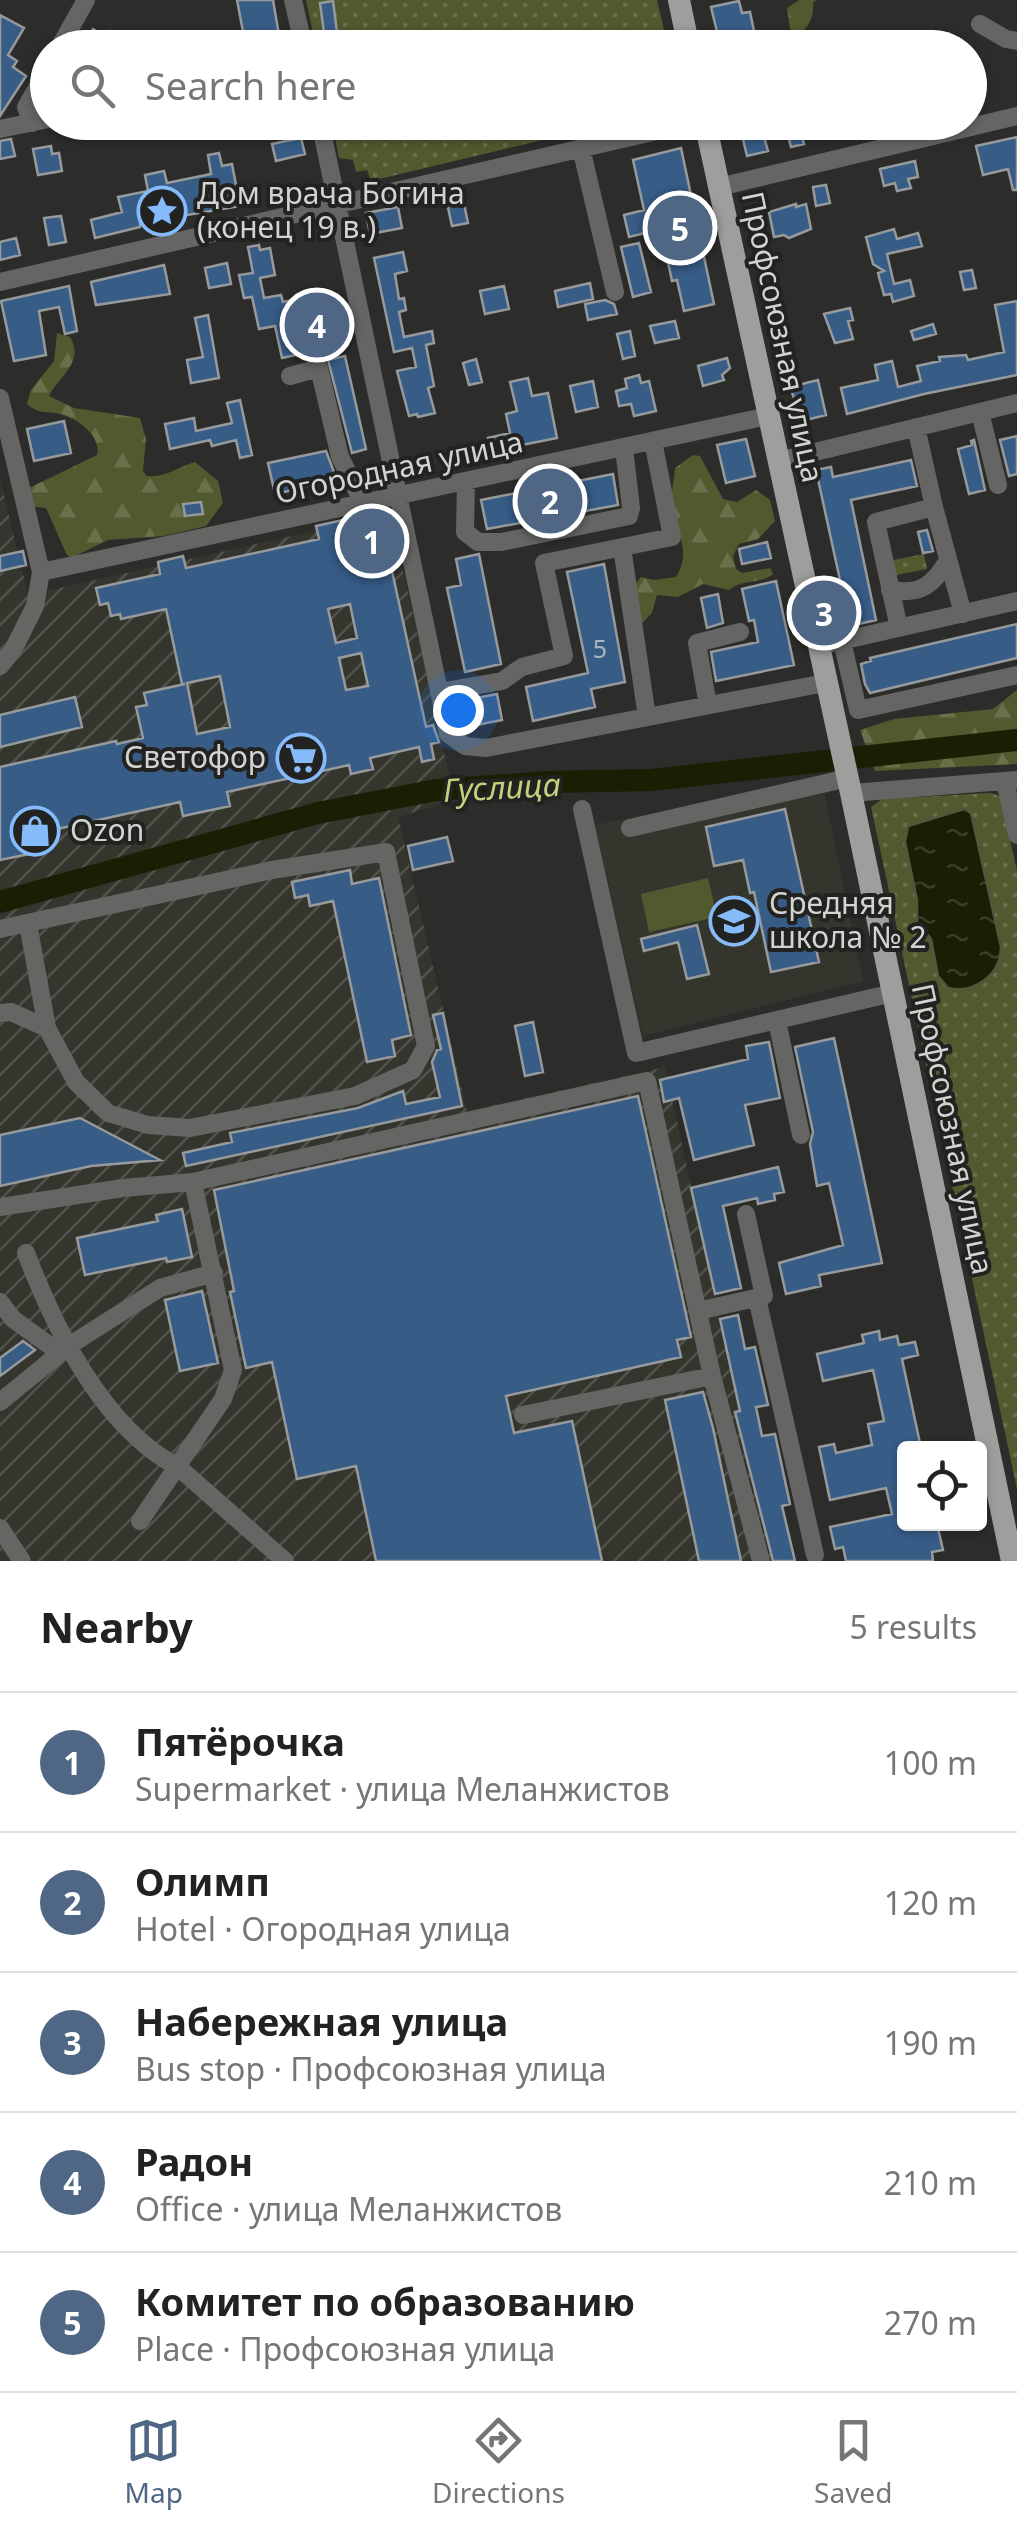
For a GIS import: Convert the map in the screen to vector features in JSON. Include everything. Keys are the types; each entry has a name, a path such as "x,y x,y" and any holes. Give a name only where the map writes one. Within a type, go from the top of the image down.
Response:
{"main road":[{"path":"678,0 685,30"},
{"name":"Профсоюзная улица","path":"709,140 849,781 1011,1560"}],"street":[{"path":"70,30 86,0"},
{"path":"293,0 300,30"},
{"path":"980,24 1017,41"},
{"path":"987,121 1017,116"},
{"path":"0,129 30,123"},
{"path":"324,140 448,734 465,746 486,748 825,683"},
{"path":"0,282 616,140"},
{"path":"893,140 894,145"},
{"path":"719,187 909,140"},
{"path":"581,148 615,292"},
{"path":"290,376 319,368 340,457 364,504"},
{"path":"0,398 41,572 35,606 14,650 0,666"},
{"path":"778,461 1017,402"},
{"path":"980,412 998,485"},
{"name":"Огородная улица","path":"41,572 768,416"},
{"path":"916,427 963,614"},
{"path":"439,692 502,681 522,667 564,656 544,563 672,537 653,441"},
{"path":"466,482 465,532 478,542 500,542 628,516 631,508 624,448"},
{"path":"898,628 876,522 934,507"},
{"path":"622,547 648,717"},
{"path":"890,590 912,594 927,588 948,560"},
{"path":"817,646 1017,601"},
{"path":"708,705 697,642 740,632"},
{"path":"842,641 858,710 1017,675"},
{"path":"630,828 849,781 1011,781 1017,835"},
{"path":"582,809 636,1054 893,993"},
{"path":"0,929 272,870 386,852 426,1046 414,1070 355,1096 190,1128 148,1125 108,1113 76,1082 47,1028 28,924"},
{"path":"0,1013 11,1012 47,1028"},
{"path":"777,1021 801,1135"},
{"path":"0,1207 123,1188 193,1182 647,1082 712,1376 761,1561"},
{"path":"140,1522 223,1399 233,1370 193,1182"},
{"path":"698,1311 764,1296 746,1214"},
{"path":"26,1253 65,1349 131,1435 178,1468 284,1561"},
{"path":"0,1402 65,1349 160,1288 214,1273"},
{"path":"758,1298 815,1555"},
{"path":"0,1302 13,1319 65,1349"},
{"path":"524,1416 712,1376"},
{"path":"0,1528 22,1561"}],"shaded area":[{"path":"0,478 28,595 390,514 455,800 398,817 467,1111 665,1067 773,1561 0,1561"},
{"name":"Средняя школа № 2","path":"802,784 824,791 863,981 643,1036 595,825"}],"green space":[{"path":"306,0 657,0 664,30 312,30"},
{"path":"799,0 817,0 804,30 790,30 787,8"},
{"path":"336,140 542,140 371,181 367,170 356,172 353,160 339,158"},
{"path":"57,333 70,337 74,354 49,396 74,408 140,418 146,439 143,471 147,476 166,474 195,462 218,481 223,503 206,526 164,536 108,540 71,558 46,508 28,506 29,488 97,455 93,436 77,421 27,404 31,390 54,361"},
{"path":"693,455 700,456 723,499 737,502 756,490 770,500 775,521 758,539 739,544 733,556 736,569 742,573 770,568 773,574 729,590 703,584 678,597 657,595 652,613 642,623 634,586 641,577 676,577 681,567 683,550 672,493 675,468"},
{"path":"924,554 927,569 896,575 893,560"},
{"path":"1017,690 1017,764 875,771 860,730 894,719 993,709"},
{"path":"990,793 1000,796 1017,871 1017,1489 871,807 882,799"},
{"path":"708,878 717,917 649,932 641,894"}],"water":[{"path":"964,809 971,813 1001,947 991,974 976,985 958,989 948,988 938,976 931,939 917,922 917,900 905,842 908,826"}],"building":[{"path":"237,0 273,0 278,30 243,30"},
{"path":"333,1 337,30 324,30 320,3"},
{"path":"739,1 742,13 750,12 754,30 717,30 711,7"},
{"path":"0,15 24,28 8,55 17,61 13,67 26,76 0,116"},
{"path":"1017,137 1017,190 1013,190 1008,169 983,175 976,146"},
{"path":"11,139 15,156 0,159 0,141"},
{"path":"302,140 305,154 276,161 272,144"},
{"path":"743,140 765,140 768,151 747,156"},
{"path":"789,140 803,140 804,144 791,147"},
{"path":"51,146 52,154 59,153 62,171 38,175 33,149"},
{"path":"681,148 714,304 684,311 677,280 672,281 661,229 629,237 624,215 644,210 633,160"},
{"path":"219,153 222,166 232,164 240,206 140,223 140,227 95,238 91,220 122,212 118,197 148,191 145,175 164,171 167,183 211,174 208,155"},
{"path":"915,161 918,177 908,179 911,188 897,191 895,183 884,186 880,169"},
{"path":"826,185 830,203 816,206 813,187"},
{"path":"463,199 468,223 452,226 447,203"},
{"path":"806,204 811,229 789,238 774,237 769,212"},
{"path":"398,207 402,228 370,234 366,213"},
{"path":"61,216 66,242 49,245 44,218"},
{"path":"894,229 897,239 918,233 922,246 887,254 894,284 910,280 914,296 893,302 891,294 884,295 878,273 884,271 873,264 866,237"},
{"path":"16,238 20,255 0,260 0,242"},
{"path":"639,243 651,292 633,297 621,247"},
{"path":"259,245 260,250 270,248 275,275 260,278 264,298 281,295 283,302 325,293 333,336 298,343 300,354 282,358 275,326 259,329 252,297 244,298 239,275 253,273 248,247"},
{"path":"403,252 407,271 395,274 399,299 404,298 406,310 399,312 404,337 432,331 434,343 426,345 434,386 428,388 435,413 418,417 409,416 397,371 416,367 412,348 394,352 374,258"},
{"path":"227,263 231,284 209,288 205,268"},
{"path":"164,265 170,294 96,305 91,282"},
{"path":"972,270 976,288 964,290 960,272"},
{"path":"590,283 593,299 558,307 555,291"},
{"path":"69,286 77,331 65,334 59,307 39,311 46,355 14,361 1,301"},
{"path":"504,286 509,309 485,314 480,291"},
{"path":"605,300 614,304 617,314 588,320 585,304"},
{"path":"1017,301 1017,375 847,414 841,388 878,380 875,365 892,361 898,387 921,381 917,366 940,361 939,357 966,355 968,360 1004,352 995,305"},
{"path":"850,308 853,320 848,321 853,339 835,343 824,314"},
{"path":"208,315 219,378 191,383 187,360 203,357 195,318"},
{"path":"675,321 679,338 655,343 650,326"},
{"path":"933,324 936,334 914,340 911,331"},
{"path":"630,331 635,356 623,359 617,334"},
{"path":"345,356 366,449 352,453 328,360"},
{"path":"727,358 730,368 722,375 724,380 703,386 698,366"},
{"path":"476,359 482,382 469,385 463,363"},
{"path":"639,375 641,383 649,381 656,411 634,416 631,404 619,406 616,391 627,388 625,379"},
{"path":"528,378 532,396 548,393 557,438 492,451 488,438 510,433 506,414 517,411 510,382"},
{"path":"818,380 826,415 802,421 790,387"},
{"path":"593,381 598,407 576,412 570,386"},
{"path":"240,400 252,455 240,458 236,440 212,446 210,440 170,449 165,424 194,418 196,431 232,423 227,403"},
{"path":"64,421 71,453 34,461 27,429"},
{"path":"1017,436 1017,474 1009,476 1000,440"},
{"path":"746,439 755,476 726,483 717,445"},
{"path":"974,440 985,490 969,494 958,449 972,445"},
{"path":"326,451 337,480 275,494 268,463"},
{"path":"911,460 917,486 851,500 876,620 850,626 816,470 831,467 833,477"},
{"path":"613,474 618,505 487,529 481,500"},
{"path":"201,502 203,514 185,516 183,504"},
{"path":"343,520 346,533 382,525 426,727 433,725 439,742 431,744 434,759 422,762 419,747 370,758 373,769 351,774 349,765 227,792 230,806 183,816 180,802 30,835 34,853 0,860 0,767 143,738 136,707 147,705 144,693 185,684 166,609 121,619 120,614 111,616 108,603 100,605 96,588 160,574 158,562 183,556 186,568 319,539 316,526","holes":["350,604 357,638 336,643 328,609","361,653 368,686 346,690 339,658","220,676 230,727 197,734 187,683"]},
{"path":"927,530 933,551 923,553 918,532"},
{"path":"767,542 771,558 742,564 739,549"},
{"path":"23,551 26,565 0,571 0,556"},
{"path":"479,554 501,664 465,672 447,588 461,585 456,559"},
{"path":"604,564 625,682 591,689 595,707 533,721 526,687 588,673 567,572"},
{"path":"776,581 794,665 716,681 711,652 758,642 742,589"},
{"path":"718,594 723,623 707,628 701,598"},
{"path":"1017,624 1017,658 870,693 865,684 861,664 871,661 870,658"},
{"path":"497,694 502,720 471,726 466,700"},
{"path":"75,697 82,727 0,747 0,715"},
{"path":"785,809 819,962 771,972 743,860 714,866 706,827"},
{"path":"447,837 453,861 413,870 408,846"},
{"path":"350,870 352,884 379,878 411,1035 392,1040 395,1056 367,1062 333,901 310,906 308,895 295,898 292,882"},
{"path":"697,925 709,974 687,979 678,942 644,951 641,939"},
{"path":"443,1013 462,1106 186,1166 183,1153 232,1142 230,1133 358,1108 403,1091 406,1104 440,1097 432,1062 441,1049 433,1015"},
{"path":"533,1022 543,1072 525,1076 515,1026"},
{"path":"834,1038 882,1263 819,1275 821,1286 786,1294 779,1263 843,1245 829,1183 817,1186 810,1144 813,1132 795,1047"},
{"path":"769,1042 780,1098 745,1105 754,1145 694,1160 679,1098 664,1102 660,1080 748,1059 746,1046"},
{"path":"638,1096 691,1337 677,1340 681,1357 506,1396 514,1433 572,1421 602,1561 376,1561 356,1466 297,1479 272,1362 246,1368 214,1190"},
{"path":"80,1118 160,1160 91,1166 0,1186 0,1135"},
{"path":"778,1167 784,1192 774,1194 775,1200 758,1204 757,1198 723,1206 741,1288 715,1294 691,1188"},
{"path":"182,1209 192,1257 167,1262 166,1258 85,1275 77,1238 158,1221 156,1215"},
{"path":"202,1291 218,1363 180,1371 165,1300"},
{"path":"738,1315 745,1349 755,1347 768,1405 756,1407 762,1436 775,1434 790,1504 782,1506 795,1561 773,1561 735,1412 740,1411 720,1319"},
{"path":"879,1331 880,1340 897,1336 899,1345 915,1342 918,1355 902,1359 920,1441 897,1441 897,1531 939,1531 943,1550 932,1552 933,1561 846,1561 843,1547 835,1549 830,1527 892,1514 886,1488 830,1500 819,1447 834,1444 836,1453 872,1445 868,1424 884,1421 873,1370 823,1381 817,1354 864,1343 862,1335"},
{"path":"23,1341 35,1350 0,1376 0,1358"},
{"path":"703,1392 741,1561 699,1561 665,1400"}],"waterway":[{"name":"Гуслица","path":"0,902 318,813 436,790 651,780 1017,740"}],"place":[{"name":"Дом врача Богина (конец 19 в.)","path":"162,211"},
{"name":"Комитет по образованию","path":"680,228"},
{"name":"Радон","path":"317,325"},
{"name":"Олимп","path":"550,501"},
{"name":"Пятёрочка","path":"372,541"},
{"name":"Набережная улица","path":"824,613"},
{"name":"Светофор","path":"301,758"},
{"name":"Ozon","path":"35,831"},
{"name":"Средняя школа № 2","path":"734,921"}]}
